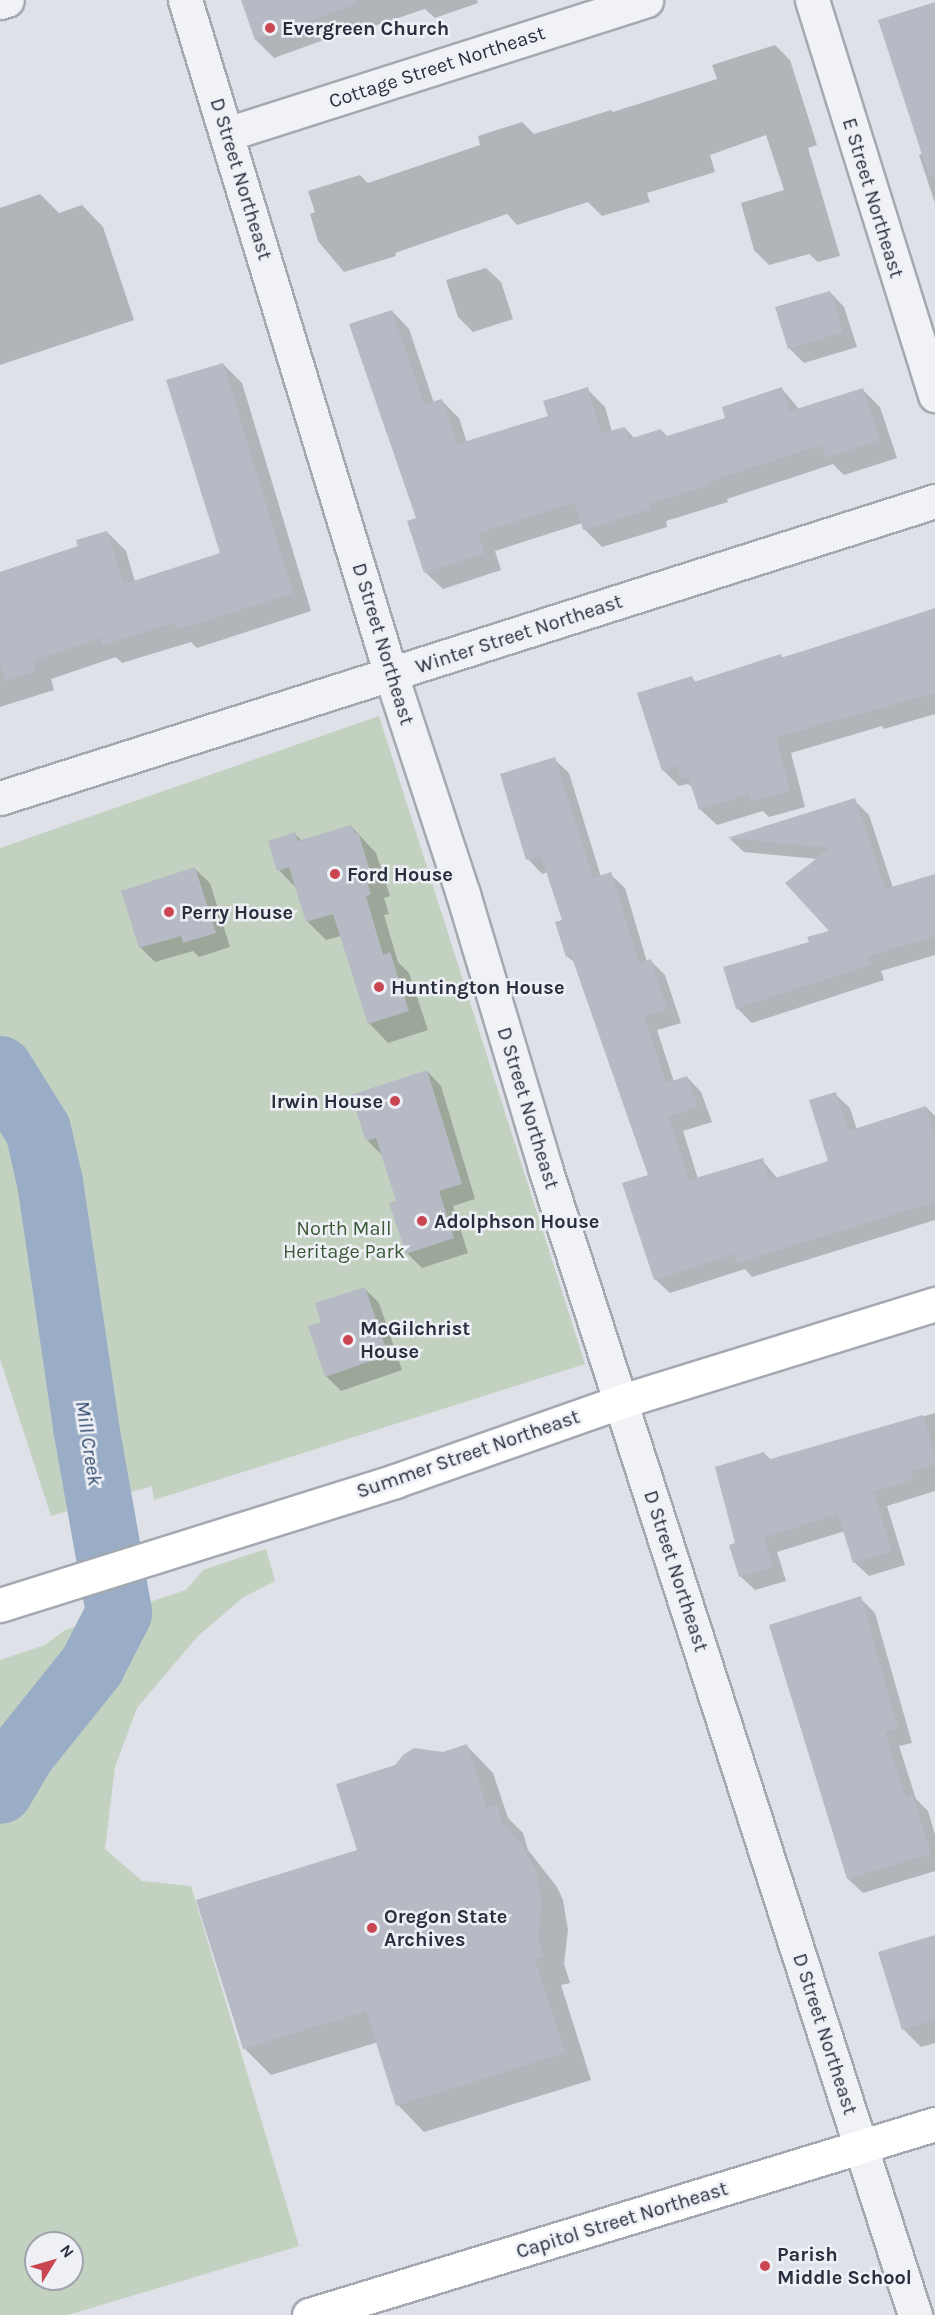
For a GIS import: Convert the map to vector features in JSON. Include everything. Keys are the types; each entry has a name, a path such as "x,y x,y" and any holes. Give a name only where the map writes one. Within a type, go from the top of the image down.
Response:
{"main road":[{"name":"Summer Street Northeast","path":"0,1605 395,1481 622,1401 935,1304"},
{"name":"Capitol Street Northeast","path":"309,2315 935,2124"}],"street":[{"path":"0,2 7,0"},
{"name":"D Street Northeast","path":"185,0 391,675 463,894 545,1168 915,2315"},
{"name":"Cottage Street Northeast","path":"227,134 646,0"},
{"name":"E Street Northeast","path":"812,0 935,395"},
{"name":"Winter Street Northeast","path":"0,798 935,501"}],"green space":[{"name":"North Mall Heritage Park","path":"379,716 585,1364 154,1500 152,1486 51,1516 0,1359 0,848"},
{"path":"266,1549 275,1581 242,1598 197,1637 137,1708 115,1767 105,1849 142,1881 191,1886 299,2246 68,2315 0,2315 0,1660 45,1645 65,1630 186,1590 203,1570"}],"building":[{"name":"Evergreen Church","path":"241,0 356,0 357,4 255,40"},
{"path":"935,2 935,175 929,176 878,20"},
{"path":"830,291 843,332 788,349 775,307"},
{"path":"392,310 424,404 442,399 457,444 548,416 543,401 588,387 601,433 625,427 629,439 661,429 664,437 725,418 722,407 782,387 790,411 863,388 880,440 826,458 821,445 710,482 711,485 649,504 651,509 583,530 575,503 478,533 485,553 424,573 407,521 416,518 349,324"},
{"path":"223,363 293,593 177,630 175,623 102,645 100,638 33,661 36,671 6,681 0,663 0,572 78,546 76,540 107,531 124,584 220,553 166,380"},
{"path":"935,608 935,693 776,737 790,791 751,801 749,794 699,810 688,777 682,779 677,766 662,771 637,693 692,676 694,682 781,654 782,658"},
{"path":"555,757 593,878 611,872 639,963 651,959 667,1009 644,1016 666,1083 687,1076 698,1107 669,1117 689,1180 763,1158 769,1180 828,1161 809,1100 836,1092 848,1131 926,1106 935,1132 935,1202 737,1263 734,1254 654,1280 622,1183 648,1175 571,955 566,957 555,922 562,920 541,856 526,860 500,774"},
{"path":"855,798 885,889 935,874 935,936 867,957 870,965 736,1009 723,967 809,942 807,937 829,931 785,883 830,848 727,838"},
{"path":"351,825 355,833 358,832 372,877 366,879 371,894 366,896 383,955 390,952 409,1011 368,1024 333,914 306,922 289,867 277,871 268,841 295,832 298,841"},
{"name":"Perry House","path":"195,867 216,933 183,943 181,936 139,948 121,891"},
{"path":"427,1070 462,1184 439,1191 454,1238 406,1254 389,1203 396,1201 376,1138 366,1141 351,1095"},
{"name":"McGilchrist House","path":"365,1287 388,1355 325,1377 308,1326 321,1322 315,1303"},
{"path":"923,1415 935,1452 935,1464 911,1471 914,1479 873,1492 892,1551 853,1563 838,1514 764,1538 773,1567 739,1577 729,1545 735,1543 715,1467 764,1452 767,1460"},
{"path":"861,1596 898,1728 885,1732 906,1797 913,1795 931,1854 847,1879 769,1625"},
{"name":"Oregon State Archives","path":"467,1744 487,1808 497,1805 502,1822 522,1845 536,1872 542,1903 538,1937 544,1956 535,1959 565,2053 396,2106 366,2011 243,2049 196,1900 357,1850 336,1784 395,1765 403,1755 414,1748 443,1752"},
{"path":"935,1935 935,2020 902,2030 878,1952"}],"waterway":[{"name":"Mill Creek","path":"0,1069 38,1130 50,1182 86,1427 119,1613 92,1666 23,1752 0,1791"}],"place":[{"name":"Evergreen Church","path":"270,28"},
{"name":"Ford House","path":"335,874"},
{"name":"Perry House","path":"169,912"},
{"name":"Huntington House","path":"379,987"},
{"name":"Irwin House","path":"395,1101"},
{"name":"Adolphson House","path":"422,1221"},
{"name":"McGilchrist House","path":"348,1340"},
{"name":"Oregon State Archives","path":"372,1928"},
{"name":"Parish Middle School","path":"765,2266"}]}
